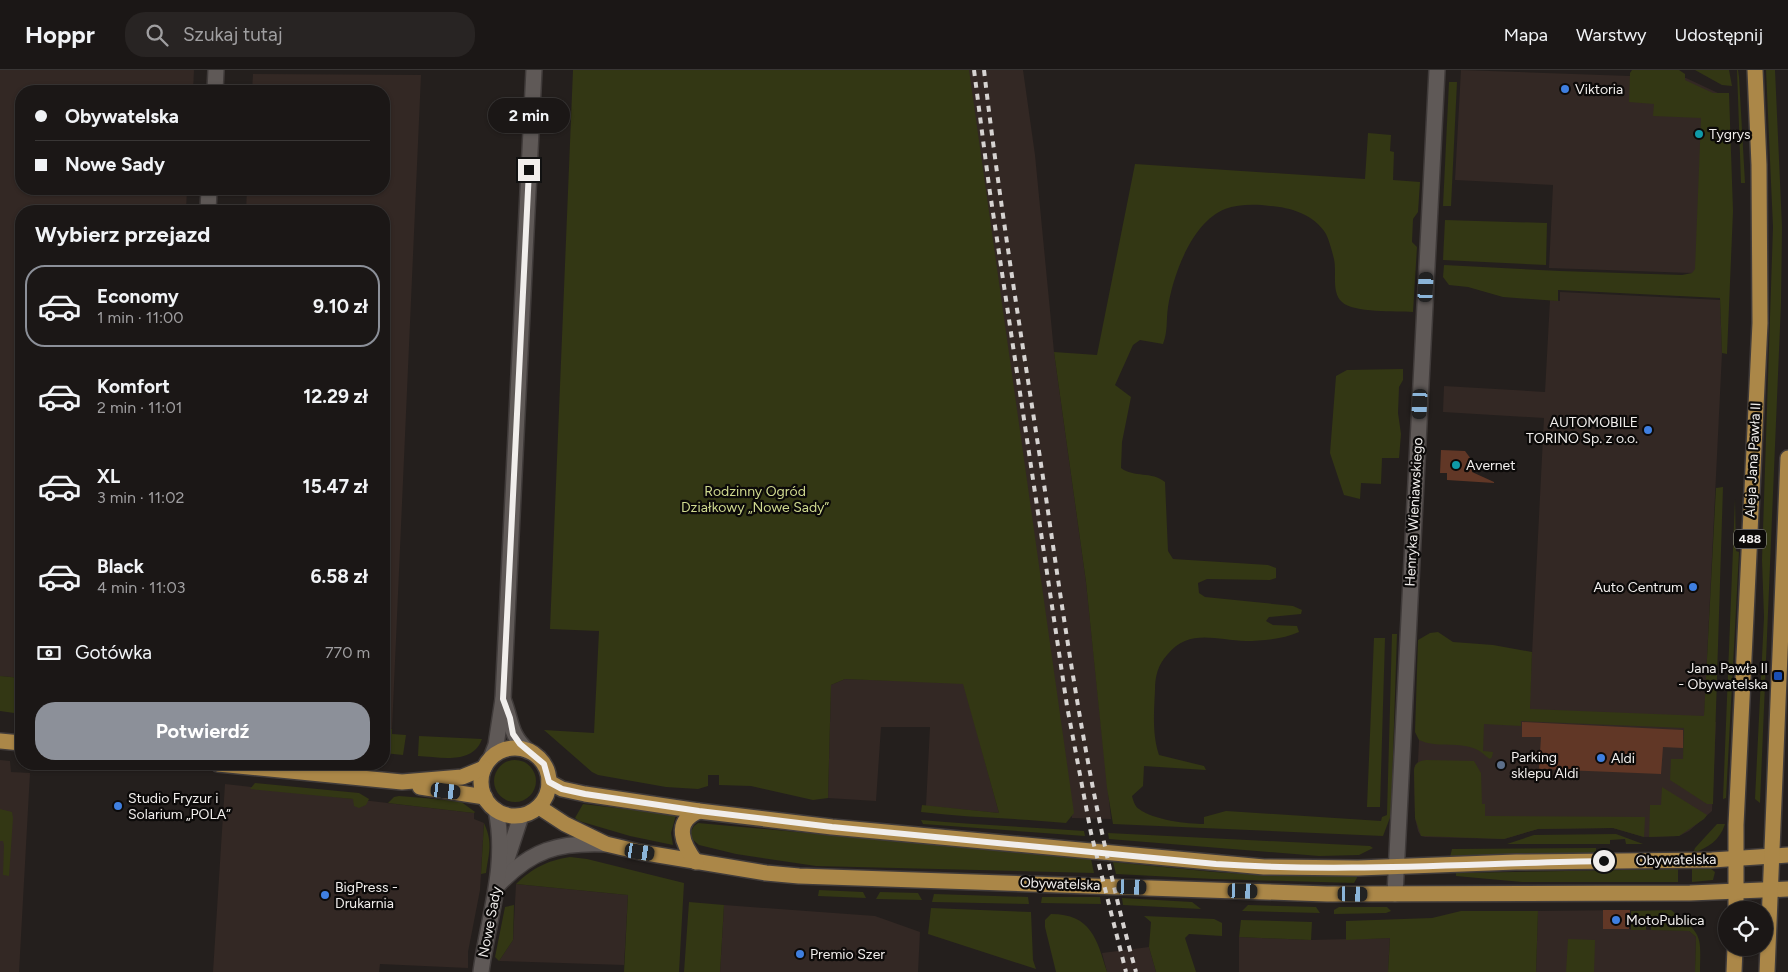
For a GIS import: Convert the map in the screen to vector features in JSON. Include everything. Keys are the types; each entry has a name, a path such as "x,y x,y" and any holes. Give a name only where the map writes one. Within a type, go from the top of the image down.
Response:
{"main road":[{"name":"Aleja Jana Pawła II","path":"1736,901 1737,798 1760,323 1759,165 1755,70"},
{"name":"488","path":"1768,972 1788,458"},
{"path":"0,741 15,742"},
{"path":"402,782 462,777 509,749 519,748 528,751 544,764 549,782 548,792 539,807 522,816 503,814 496,810 485,797 482,788 488,763"},
{"path":"279,770 402,782 432,789 485,797"},
{"name":"Obywatelska","path":"549,782 562,789 585,794 699,811 832,827 1216,864 1310,868 1397,867 1788,855"},
{"name":"Obywatelska","path":"539,807 565,824 606,844 640,852 766,873 871,880 1395,894 1690,893 1788,889"},
{"path":"696,862 686,848 682,834 687,819 699,811"},
{"path":"1734,972 1735,956"}],"street":[{"path":"215,85 216,70"},
{"name":"Henryka Wieniawskiego","path":"1395,894 1437,70"},
{"path":"488,763 496,745 498,720 503,699 529,71"},
{"path":"503,699 510,718 513,734 528,751"},
{"name":"Nowe Sady","path":"481,972 499,879 501,831 496,810"},
{"name":"Nowe Sady","path":"499,879 522,816"},
{"name":"Obywatelska","path":"499,879 524,861 549,850 576,844 606,844"}],"shaded area":[{"path":"0,70 194,70 193,85 15,85 15,195 187,195 186,205 15,205 15,677 0,676"},
{"path":"939,70 1023,70 1035,155 1054,352 1086,582 1111,819 1072,818 1049,686 964,684 999,813 926,806 930,727 881,727 876,801 828,798 831,685 845,679 963,683"},
{"path":"1461,70 1686,78 1720,94 1719,269 1692,273 1549,268 1553,185 1455,180"},
{"path":"253,74 421,75 392,729 390,729 390,205 246,205 247,195 390,195 390,85 252,85"},
{"path":"1560,292 1720,300 1722,353 1704,721 1716,722 1712,811 1689,831 1679,836 1644,837 1613,828 1538,829 1504,839 1421,836 1415,818 1414,770 1418,762 1419,740 1436,741 1481,723 1529,713 1544,418 1443,412 1444,386 1545,392 1550,300 1560,301"},
{"path":"0,760 10,761 11,772 30,773 19,972 0,972"},
{"path":"225,784 474,813 474,819 484,823 480,890 468,952 468,968 380,964 379,972 213,972"},
{"path":"516,884 628,895 624,965 499,961 513,940"},
{"path":"724,905 875,916 920,932 918,972 720,972"},
{"path":"1630,910 1629,929 1689,931 1696,937 1695,972 1536,972 1538,911"},
{"path":"1239,937 1311,940 1390,938 1388,972 1239,972"},
{"path":"1149,947 1156,972 1107,972 1102,953"}],"green space":[{"name":"Rodzinny Ogród Działkowy „Nowe Sady”","path":"573,70 969,70 1074,813 1066,823 921,812 922,805 999,813 963,684 845,679 831,685 828,798 813,800 751,786 719,785 719,775 708,775 708,786 698,789 666,787 598,775 592,772 544,730 594,733 599,631 550,629"},
{"path":"1632,70 1679,70 1685,74 1685,80 1713,93 1729,93 1733,211 1727,354 1722,353 1720,298 1558,290 1558,301 1503,297 1468,287 1449,285 1443,277 1444,265 1682,275 1692,273 1695,269 1701,118 1653,116 1654,104 1629,102 1630,73"},
{"path":"1695,70 1729,70 1732,86 1722,85"},
{"path":"1737,70 1739,77 1745,183 1741,183"},
{"path":"1766,70 1775,70 1782,227 1781,303 1760,803 1755,799 1764,617 1762,560 1773,227"},
{"path":"1449,82 1457,82 1451,206 1443,206"},
{"path":"1368,133 1391,135 1390,151 1394,152 1393,180 1420,182 1418,212 1413,219 1412,242 1417,247 1413,312 1365,310 1348,306 1342,302 1337,293 1335,264 1327,236 1321,227 1309,217 1294,210 1278,207 1241,205 1230,207 1213,216 1203,225 1186,251 1174,280 1163,344 1140,340 1133,345 1115,385 1131,397 1122,442 1121,468 1165,482 1168,551 1173,559 1268,565 1276,568 1276,578 1270,580 1207,579 1198,583 1199,593 1205,597 1293,606 1302,610 1301,614 1269,617 1266,621 1273,625 1297,626 1299,632 1287,636 1252,641 1193,638 1184,641 1167,655 1159,667 1155,685 1154,731 1159,755 1204,766 1206,770 1144,766 1143,786 1132,796 1135,805 1145,813 1153,816 1171,821 1197,824 1204,824 1204,817 1226,811 1381,821 1382,817 1387,815 1392,634 1397,634 1391,815 1383,836 1113,824 1107,788 1086,582 1054,352 1097,355 1135,164 1365,179"},
{"path":"1445,220 1547,223 1546,265 1443,260"},
{"path":"1403,369 1403,380 1399,387 1398,413 1401,434 1399,458 1382,458 1381,484 1361,483 1360,499 1344,495 1330,453 1336,376 1347,370"},
{"path":"1723,487 1713,804 1707,804 1670,780 1671,759 1683,759 1684,728 1521,721 1521,726 1484,724 1483,751 1493,752 1490,759 1480,751 1466,746 1432,744 1419,740 1415,732 1418,640 1430,633 1438,632 1453,642 1493,645 1532,652 1530,709 1704,716 1716,488"},
{"path":"1735,499 1736,551 1739,552 1726,798 1723,799"},
{"path":"1374,638 1385,638 1380,807 1367,807"},
{"path":"0,676 15,677 15,713 0,711"},
{"path":"390,729 392,729 392,734 406,735 403,755 390,754"},
{"path":"419,736 482,739 478,747 471,753 455,758 446,758 418,756"},
{"path":"515,760 530,766 536,781 530,796 515,802 500,796 494,781 500,766"},
{"path":"1426,760 1474,761 1481,773 1482,804 1485,804 1485,816 1645,817 1644,837 1613,828 1538,829 1504,839 1421,836 1415,818 1414,770 1418,763"},
{"path":"255,783 359,793 369,799 366,805 359,808 354,806 353,799 250,789"},
{"path":"1662,787 1707,815 1679,836 1649,837 1650,805 1661,805"},
{"path":"394,797 460,801 475,812 388,803"},
{"path":"583,804 676,815 671,833 673,845 630,836 579,821 575,818"},
{"path":"0,809 12,812 13,818 9,876 3,875 4,845 3,841 0,841"},
{"path":"921,820 1084,831 1085,836 923,824"},
{"path":"484,823 489,836 490,848 486,873 481,874"},
{"path":"698,823 1091,859 1094,873 816,866 736,854 699,845 692,839 690,833"},
{"path":"1717,824 1725,824 1717,839 1704,849 1693,853 1695,848"},
{"path":"1108,833 1370,846 1373,848 1359,855 1319,856 1109,839"},
{"path":"1616,834 1643,844 1626,844 1625,839 1610,840 1610,844 1507,844 1534,835"},
{"path":"1596,848 1596,853 1450,857 1452,849"},
{"path":"570,857 587,859 684,883 679,972 624,972 628,895 516,884 541,866"},
{"path":"1113,862 1275,876 1358,876 1354,883 1116,874"},
{"path":"1710,868 1715,872 1713,880 1692,882 1692,869"},
{"path":"1678,869 1678,882 1522,882 1456,876 1456,873"},
{"path":"819,890 863,892 866,898 818,896"},
{"path":"880,892 918,893 922,900 876,899"},
{"path":"934,894 1028,897 1029,904 932,902"},
{"path":"1042,897 1100,897 1101,904 1041,903"},
{"path":"1122,898 1192,902 1201,909 1123,905"},
{"path":"689,902 724,905 720,972 684,972"},
{"path":"514,905 513,940 499,961 495,957 505,907"},
{"path":"1248,905 1316,907 1320,913 1242,911"},
{"path":"1339,907 1387,907 1391,911 1386,913 1334,914 1334,910"},
{"path":"931,908 1031,912 1033,960 1036,969 928,934"},
{"path":"1671,910 1689,924 1698,936 1700,972 1695,972 1696,937 1689,931 1651,930 1651,915 1646,916 1646,930 1631,930 1631,911"},
{"path":"1461,911 1538,911 1536,972 1388,972 1390,938 1346,940 1346,921 1432,918"},
{"path":"1051,914 1075,918 1084,924 1100,949 1107,972 1056,972 1045,927 1045,920"},
{"path":"1144,916 1214,919 1222,923 1222,936 1189,934 1185,938 1196,972 1156,972 1149,947 1151,922"},
{"path":"1241,920 1312,922 1311,940 1239,937"},
{"path":"1568,939 1595,940 1594,972 1566,972"}],"building":[{"name":"Avernet","path":"1441,450 1465,451 1471,459 1472,472 1494,483 1447,480 1447,473 1440,473"},
{"name":"Aldi","path":"1522,722 1683,730 1683,748 1663,747 1661,774 1539,769 1541,737 1522,737"},
{"name":"MotoPublica","path":"1603,910 1630,910 1629,929 1603,929"}],"railway":[{"path":"974,70 989,186 1067,706 1091,833 1126,972"},
{"path":"984,70 1004,225 1082,730 1106,851 1136,972"}],"place":[{"name":"Viktoria","path":"1565,89"},
{"name":"Tygrys","path":"1699,134"},
{"name":"AUTOMOBILE TORINO Sp. z o.o.","path":"1648,430"},
{"name":"Avernet","path":"1456,465"},
{"name":"Auto Centrum","path":"1693,587"},
{"name":"Jana Pawła II - Obywatelska","path":"1778,676"},
{"name":"Aldi","path":"1601,758"},
{"name":"Parking sklepu Aldi","path":"1501,765"},
{"name":"Studio Fryzur i Solarium „POLA”","path":"118,806"},
{"name":"BigPress - Drukarnia","path":"325,895"},
{"name":"MotoPublica","path":"1616,920"},
{"name":"Premio Szer","path":"800,954"}],"route":[{"path":"529,170 503,699 510,718 513,734 520,744 537,756 544,764 549,782 562,789 585,794 764,820 1216,864 1264,867 1358,868 1516,862 1604,861"}]}
